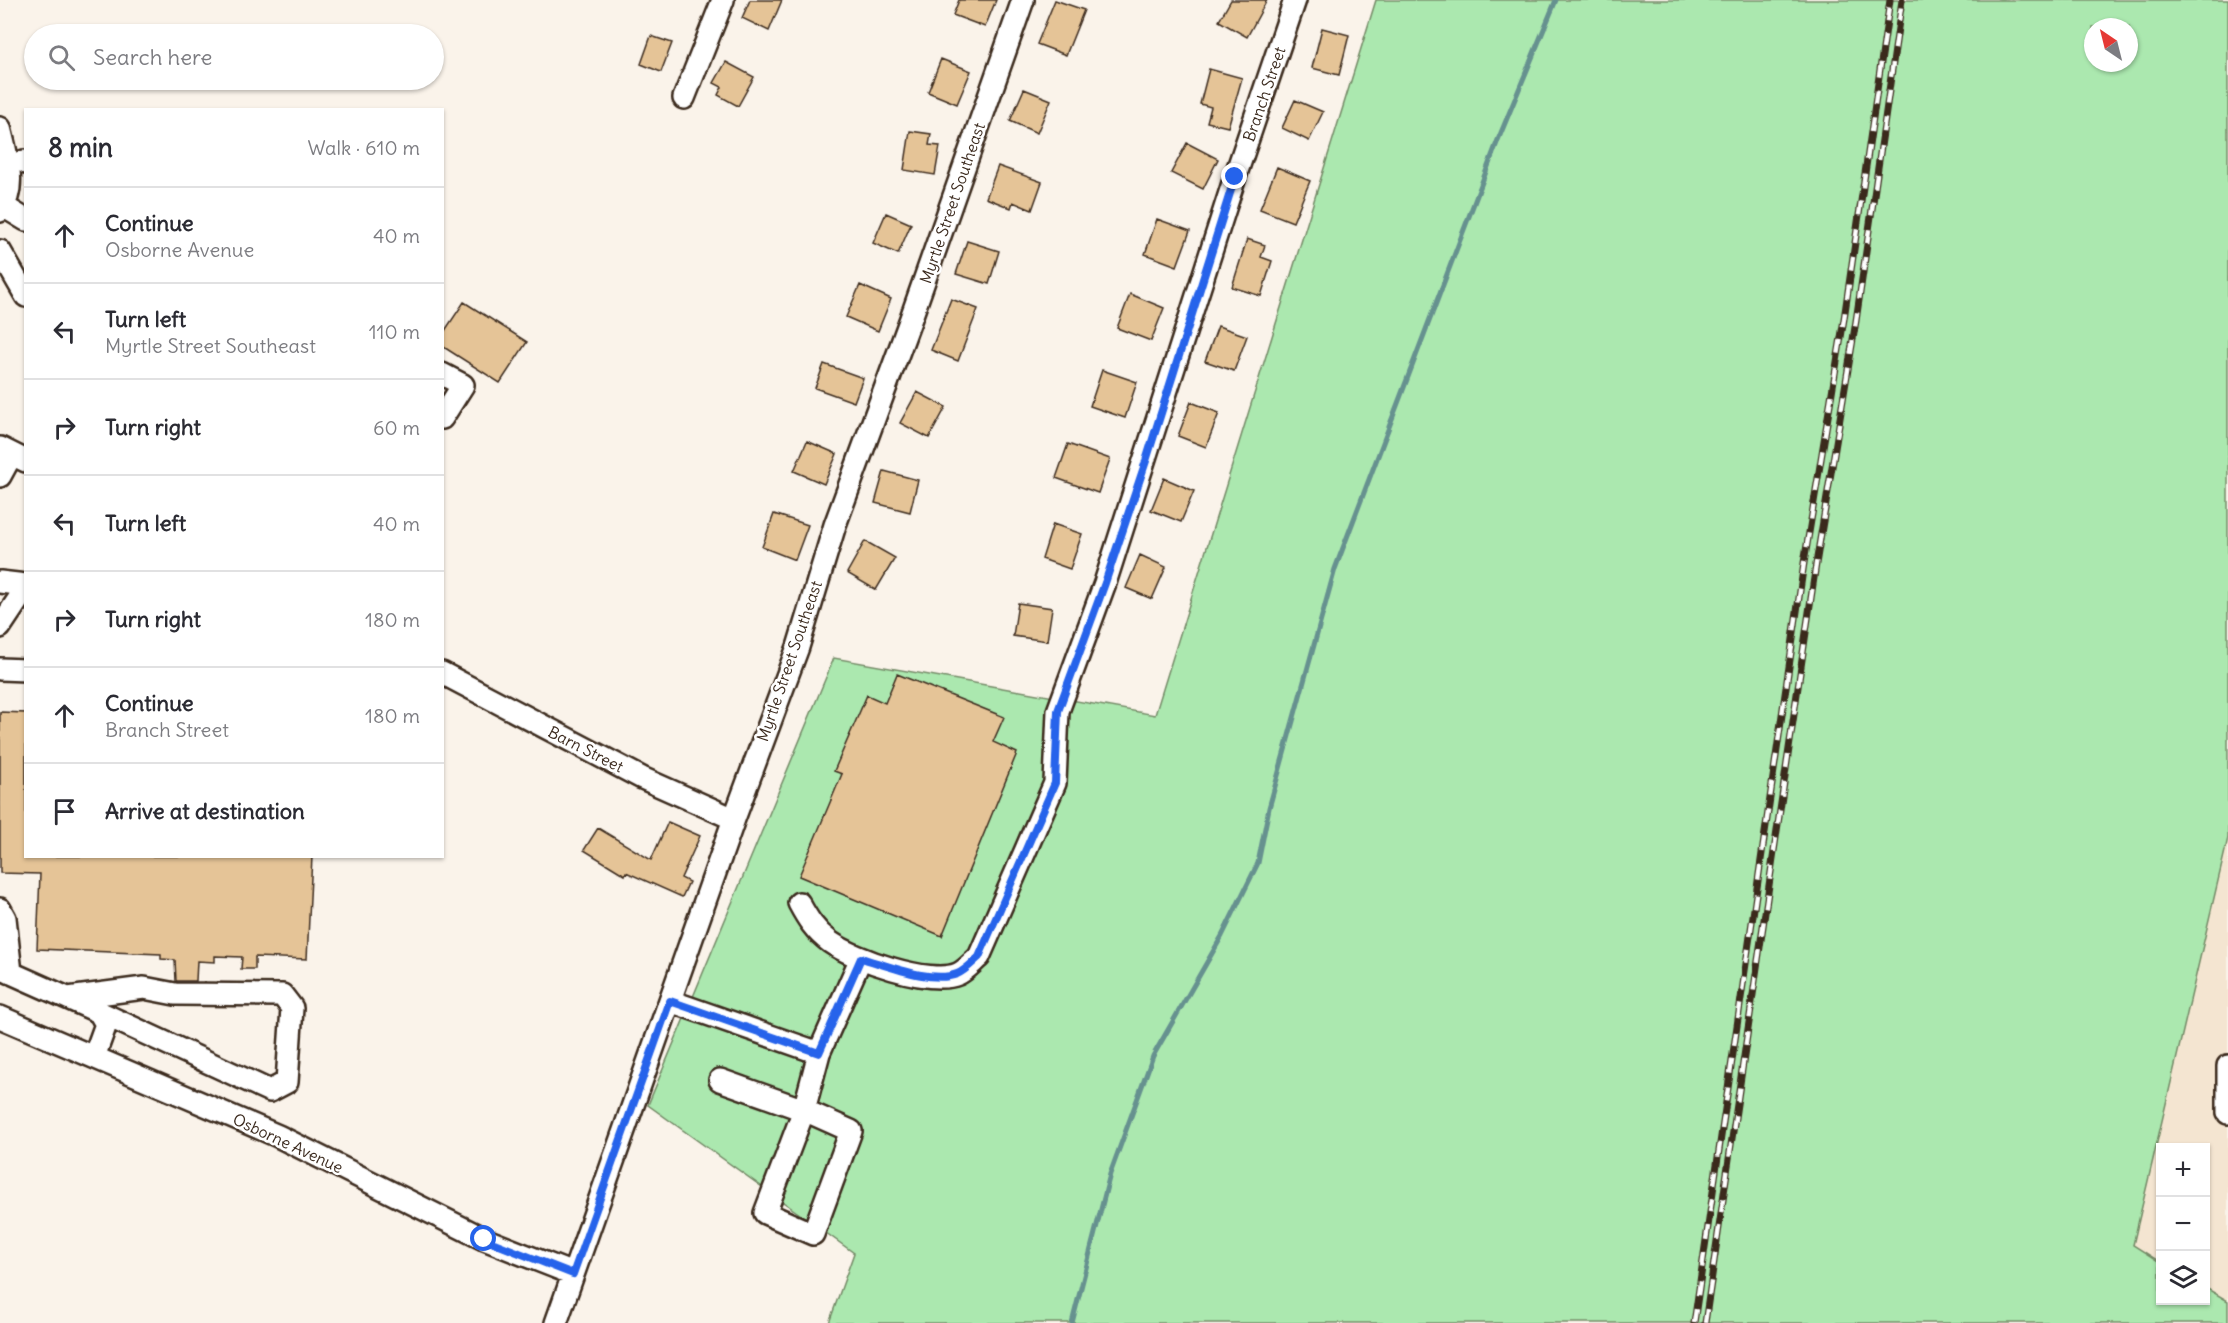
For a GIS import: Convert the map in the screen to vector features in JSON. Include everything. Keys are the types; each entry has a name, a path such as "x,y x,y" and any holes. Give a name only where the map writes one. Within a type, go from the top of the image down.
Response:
{"street":[{"path":"684,98 723,0"},
{"name":"Myrtle Street Southeast","path":"556,1323 734,819 798,647 835,525 910,321 1023,0"},
{"name":"Branch Street","path":"799,903 811,925 831,942 861,958 907,972 939,977 958,974 979,957 1055,783 1058,711 1146,461 1235,177 1295,0"},
{"path":"0,128 21,163 9,184 2,208 24,219"},
{"path":"0,251 23,288"},
{"path":"444,375 463,385 444,415"},
{"path":"0,476 13,454"},
{"path":"0,582 24,586"},
{"path":"0,627 24,589"},
{"path":"0,669 24,670"},
{"name":"Barn Street","path":"444,674 642,778 734,819"},
{"path":"0,909 5,918 5,971 69,998 270,1091 287,1082 292,1008 282,995 175,994 144,988 69,998"},
{"path":"720,1080 804,1110 850,1131 813,1234 765,1213 804,1110 819,1053 861,958"},
{"path":"670,1001 819,1053"},
{"path":"94,1057 106,1023 99,1012"},
{"name":"Osborne Avenue","path":"0,1017 278,1136 484,1239 573,1274"},
{"path":"2228,1066 2228,1113"}],"shaded area":[{"path":"2228,838 2228,1301 2210,1290 2210,1143 2156,1143"},
{"path":"2156,1143 2156,1260 2132,1245"}],"green space":[{"path":"1376,0 2228,0 2228,838 2133,1245 2156,1259 2156,1305 2210,1305 2210,1290 2228,1301 2228,1323 829,1323 854,1253 648,1105 834,658 1155,715"}],"building":[{"path":"750,0 782,0 769,31 742,18"},
{"path":"959,0 996,0 985,27 953,15"},
{"path":"1055,0 1084,10 1066,55 1037,44"},
{"path":"1231,0 1267,0 1247,37 1219,21"},
{"path":"1322,28 1349,35 1339,75 1312,68"},
{"path":"651,36 672,43 661,72 641,64"},
{"path":"941,59 971,71 957,104 928,92"},
{"path":"726,62 754,77 738,106 718,95 722,87 714,83"},
{"path":"1209,69 1242,78 1228,127 1207,122 1211,107 1200,104"},
{"path":"1024,89 1051,100 1037,133 1010,121"},
{"path":"1295,100 1323,112 1309,141 1282,128"},
{"path":"910,131 931,134 929,145 940,146 935,175 904,170"},
{"path":"1187,143 1218,159 1203,189 1171,173"},
{"path":"998,166 1042,182 1032,210 1013,202 1011,208 986,198"},
{"path":"1277,167 1310,181 1293,222 1260,209"},
{"path":"886,213 911,224 898,254 873,243"},
{"path":"1157,219 1190,231 1177,266 1145,254"},
{"path":"1247,239 1265,245 1261,257 1272,261 1261,296 1232,287"},
{"path":"967,241 999,251 989,284 956,274"},
{"path":"860,285 891,299 878,331 846,317"},
{"path":"1130,294 1164,308 1151,341 1117,328"},
{"path":"951,299 978,309 958,361 931,350"},
{"path":"464,302 527,342 500,383 444,347 444,332"},
{"path":"1218,326 1247,336 1234,371 1205,361"},
{"path":"824,364 863,378 854,402 815,388"},
{"path":"1102,370 1137,382 1125,418 1090,406"},
{"path":"917,392 946,407 929,438 900,423"},
{"path":"1191,402 1219,413 1206,447 1178,436"},
{"path":"807,441 837,454 824,484 794,471"},
{"path":"1068,444 1110,459 1098,493 1056,478"},
{"path":"884,471 918,480 910,512 875,503"},
{"path":"1164,478 1194,491 1181,522 1151,510"},
{"path":"774,514 808,525 795,560 762,547"},
{"path":"1053,524 1082,534 1070,569 1042,559"},
{"path":"865,541 895,558 876,590 847,573"},
{"path":"1140,555 1166,567 1152,599 1126,588"},
{"path":"1018,603 1052,608 1047,641 1013,636"},
{"path":"897,674 1004,717 993,742 1017,753 942,936 799,876 842,774 834,771 867,695 885,703"},
{"path":"0,712 24,713 24,858 312,858 307,959 255,957 255,969 241,969 242,957 215,956 215,962 197,961 196,981 176,981 175,960 161,959 161,954 37,949 40,874 0,873"},
{"path":"668,822 700,836 681,878 689,882 682,897 626,872 625,875 584,850 598,828 651,860"}],"waterway":[{"path":"1072,1323 1110,1174 1153,1056 1222,936 1258,863 1269,808 1335,569 1498,140 1556,0"}],"railway":[{"path":"1694,1323 1804,563 1844,319 1890,0"},
{"path":"1705,1323 1816,564 1856,321 1902,0"}],"route":[{"path":"484,1239 573,1274 670,1001 819,1053 861,958 907,972 939,977 958,974 979,957 1055,783 1058,711 1105,583 1146,461 1235,177"}]}
